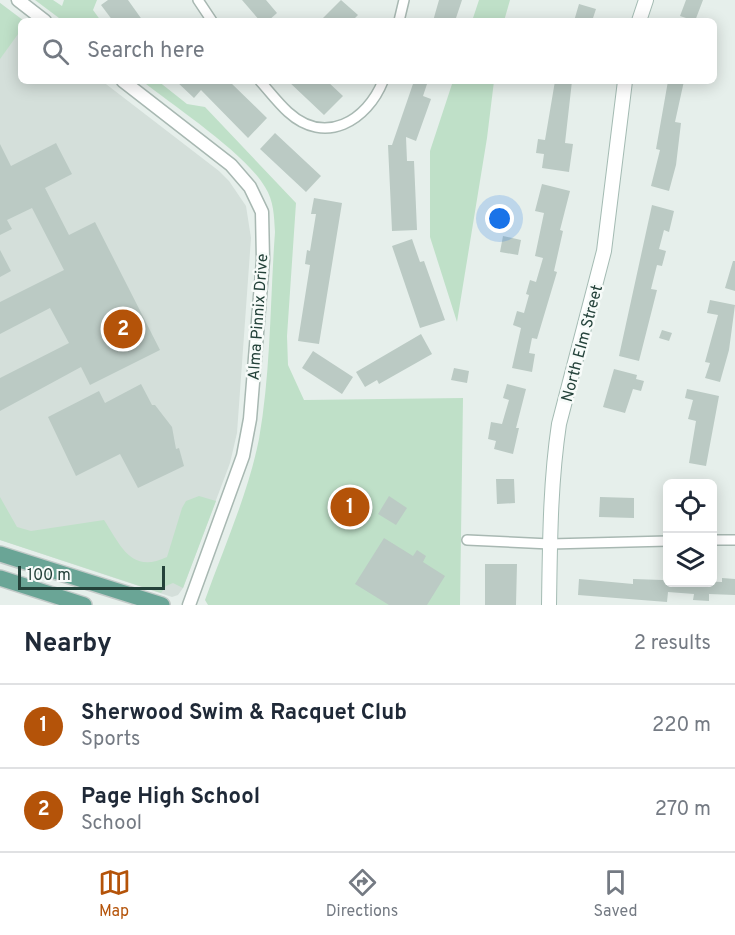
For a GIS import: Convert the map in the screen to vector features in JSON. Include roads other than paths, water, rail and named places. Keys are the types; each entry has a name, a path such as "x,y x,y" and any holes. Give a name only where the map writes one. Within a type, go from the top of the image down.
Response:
{"main road":[{"path":"640,18 646,0"},
{"name":"North Elm Street","path":"549,605 552,492 559,424 604,251 625,84"},
{"path":"0,555 162,605"},
{"path":"0,578 84,605"}],"street":[{"path":"18,0 41,18"},
{"path":"198,0 210,18"},
{"path":"400,18 404,0"},
{"name":"Alma Pinnix Drive","path":"127,84 231,165 250,187 262,212 263,260 250,419 243,456 189,605"},
{"path":"263,84 289,113 306,123 324,126 347,125 356,119 369,106 381,84"},
{"path":"467,540 550,543 663,541"},
{"path":"717,540 735,540"}],"place":[{"name":"Page High School","path":"123,329"},
{"name":"Sherwood Swim & Racquet Club","path":"350,507"}]}
